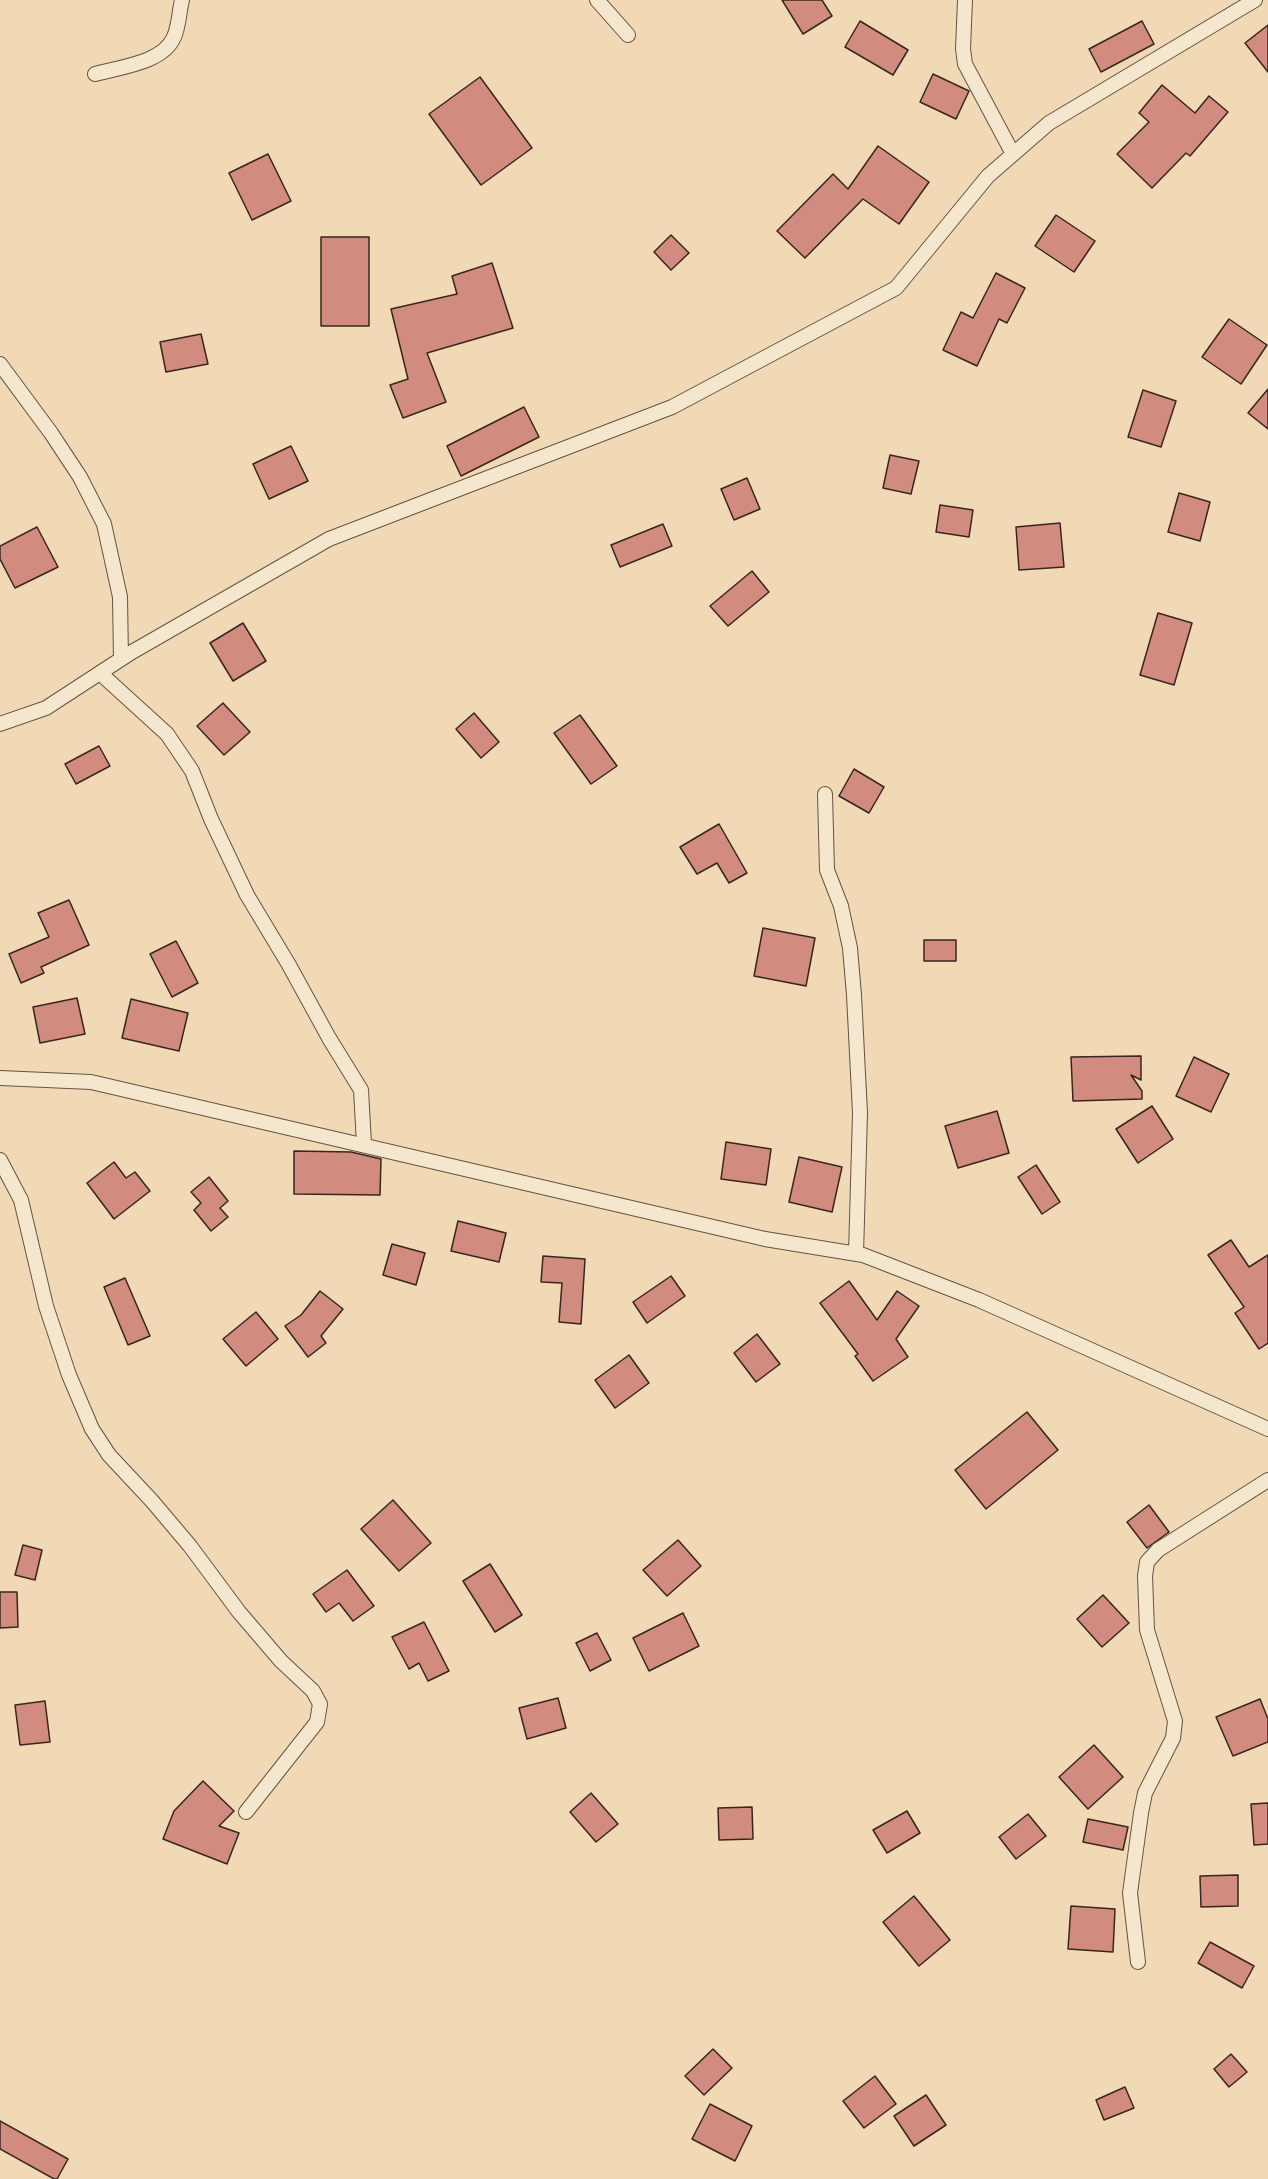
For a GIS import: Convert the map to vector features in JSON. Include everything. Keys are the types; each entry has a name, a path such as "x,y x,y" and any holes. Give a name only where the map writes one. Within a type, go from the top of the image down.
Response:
{"street":[{"path":"95,74 153,58 166,51 174,36 182,0"},
{"path":"597,0 628,35"},
{"path":"965,0 963,49 965,64 1013,154"},
{"path":"0,724 46,708 121,659 329,539 672,407 896,288 988,176 1049,123 1255,0"},
{"path":"0,364 80,477 104,524 120,597 121,659"},
{"path":"100,673 167,734 192,771 211,819 247,895 361,1090 364,1144"},
{"path":"825,794 827,870 841,906 850,948 854,995 860,1113 856,1254"},
{"path":"0,1078 91,1082 765,1239 856,1254 979,1300 1268,1429"},
{"path":"0,1160 21,1200 46,1306 69,1375 92,1429 109,1455 190,1546 239,1612 281,1661 313,1691 320,1704 317,1722 246,1812"},
{"path":"1138,1962 1130,1893 1141,1813 1145,1793 1173,1738 1175,1721 1147,1630 1144,1585 1147,1562 1158,1550 1268,1480"}],"building":[{"path":"782,0 822,0 832,16 803,34"},
{"path":"860,21 908,50 893,75 845,47"},
{"path":"1142,21 1154,44 1101,72 1089,49"},
{"path":"1268,25 1268,72 1245,43"},
{"path":"933,74 969,91 956,119 920,102"},
{"path":"480,77 532,148 481,185 429,114"},
{"path":"1162,85 1195,113 1209,96 1228,112 1190,156 1186,153 1152,188 1117,154 1149,122 1139,113"},
{"path":"878,146 929,182 899,224 863,199 805,258 777,231 833,174 848,189"},
{"path":"268,154 291,201 252,220 229,173"},
{"path":"1056,215 1095,241 1074,272 1035,246"},
{"path":"671,235 689,253 671,270 654,252"},
{"path":"321,237 369,237 369,326 321,326"},
{"path":"492,263 513,328 427,353 446,402 403,418 390,385 408,379 391,309 457,294 452,276"},
{"path":"996,273 1025,288 1007,323 999,319 977,366 943,350 961,312 973,318"},
{"path":"1229,319 1267,345 1241,384 1202,357"},
{"path":"201,334 208,364 166,372 160,342"},
{"path":"1268,389 1268,429 1248,413"},
{"path":"1143,390 1176,401 1161,447 1128,437"},
{"path":"524,407 539,437 461,476 447,446"},
{"path":"291,446 308,481 269,499 253,464"},
{"path":"890,455 919,461 911,494 883,488"},
{"path":"747,478 760,509 734,520 721,489"},
{"path":"1179,493 1210,502 1200,541 1168,532"},
{"path":"940,505 973,510 969,537 936,532"},
{"path":"1060,523 1064,567 1019,570 1016,527"},
{"path":"663,524 672,546 620,567 611,545"},
{"path":"37,527 58,567 15,588 0,559 0,546"},
{"path":"752,571 769,592 728,626 710,606"},
{"path":"1158,613 1192,623 1174,685 1140,675"},
{"path":"243,623 266,661 233,681 210,643"},
{"path":"223,703 250,732 224,755 197,726"},
{"path":"474,713 499,742 481,758 456,729"},
{"path":"580,715 617,766 591,784 554,733"},
{"path":"99,746 110,766 76,784 65,764"},
{"path":"854,769 884,787 869,813 839,796"},
{"path":"719,824 747,873 729,883 717,863 697,874 680,847"},
{"path":"69,900 89,945 41,967 44,973 21,983 9,954 49,937 38,913"},
{"path":"763,928 815,938 806,986 754,976"},
{"path":"924,940 956,940 956,961 924,961"},
{"path":"176,941 198,983 172,997 150,954"},
{"path":"77,998 85,1034 40,1043 33,1007"},
{"path":"131,999 188,1013 179,1051 122,1038"},
{"path":"1141,1056 1141,1080 1131,1075 1142,1091 1142,1099 1073,1101 1071,1057"},
{"path":"1194,1057 1229,1074 1211,1112 1176,1096"},
{"path":"1152,1106 1173,1139 1138,1163 1116,1129"},
{"path":"997,1111 1009,1153 958,1168 945,1126"},
{"path":"726,1142 771,1149 766,1185 721,1179"},
{"path":"294,1151 351,1152 381,1159 380,1195 294,1194"},
{"path":"799,1157 842,1167 832,1212 789,1202"},
{"path":"114,1162 126,1178 135,1172 150,1191 114,1219 87,1183"},
{"path":"1036,1165 1060,1202 1042,1214 1018,1177"},
{"path":"209,1177 228,1201 220,1208 228,1217 211,1231 194,1210 201,1203 191,1192"},
{"path":"458,1221 506,1233 499,1262 451,1251"},
{"path":"1231,1240 1249,1267 1268,1255 1268,1343 1259,1349 1235,1313 1244,1307 1208,1255"},
{"path":"392,1244 425,1253 416,1285 383,1275"},
{"path":"543,1256 585,1259 581,1324 559,1322 562,1283 541,1282"},
{"path":"671,1276 685,1296 647,1323 633,1302"},
{"path":"125,1278 150,1336 128,1345 104,1287"},
{"path":"849,1281 877,1320 897,1291 919,1306 896,1339 908,1357 873,1381 855,1356 858,1354 820,1303"},
{"path":"320,1291 343,1309 321,1336 326,1343 308,1357 285,1326 301,1315"},
{"path":"256,1312 278,1339 246,1366 223,1339"},
{"path":"757,1334 780,1364 756,1382 734,1353"},
{"path":"629,1355 649,1383 615,1408 595,1380"},
{"path":"1027,1412 1058,1450 986,1509 955,1470"},
{"path":"393,1500 431,1543 399,1571 361,1529"},
{"path":"1149,1505 1169,1532 1147,1548 1127,1522"},
{"path":"678,1540 701,1566 667,1596 643,1570"},
{"path":"23,1545 42,1550 35,1580 15,1575"},
{"path":"490,1564 522,1615 495,1632 463,1581"},
{"path":"347,1570 374,1606 353,1621 339,1603 326,1612 313,1594"},
{"path":"0,1592 17,1592 18,1627 0,1628"},
{"path":"1103,1595 1129,1623 1102,1647 1077,1619"},
{"path":"683,1613 699,1646 649,1671 633,1638"},
{"path":"424,1622 449,1671 428,1681 419,1663 409,1669 392,1637"},
{"path":"597,1633 611,1660 590,1671 576,1643"},
{"path":"558,1698 566,1728 527,1739 519,1708"},
{"path":"1260,1699 1268,1719 1268,1742 1233,1756 1216,1717"},
{"path":"45,1701 50,1742 20,1745 15,1705"},
{"path":"1094,1745 1123,1777 1088,1809 1059,1777"},
{"path":"203,1781 234,1811 219,1826 239,1833 227,1864 163,1839 174,1811"},
{"path":"591,1793 618,1824 596,1842 570,1812"},
{"path":"1268,1803 1268,1844 1254,1845 1251,1804"},
{"path":"752,1807 753,1839 719,1840 718,1808"},
{"path":"907,1811 920,1833 887,1853 873,1830"},
{"path":"1028,1814 1046,1836 1016,1859 999,1837"},
{"path":"1088,1819 1128,1827 1123,1850 1083,1842"},
{"path":"1238,1875 1238,1906 1201,1907 1200,1876"},
{"path":"914,1896 950,1940 919,1966 883,1922"},
{"path":"1071,1906 1115,1909 1113,1952 1068,1949"},
{"path":"1210,1942 1254,1966 1242,1988 1198,1963"},
{"path":"713,2049 732,2068 704,2095 685,2076"},
{"path":"1231,2054 1247,2072 1229,2087 1214,2069"},
{"path":"875,2076 896,2104 864,2128 843,2101"},
{"path":"1125,2087 1134,2108 1104,2120 1096,2100"},
{"path":"926,2095 946,2125 914,2146 894,2116"},
{"path":"710,2104 752,2126 735,2161 692,2139"},
{"path":"0,2121 68,2159 57,2179 0,2149"}]}
